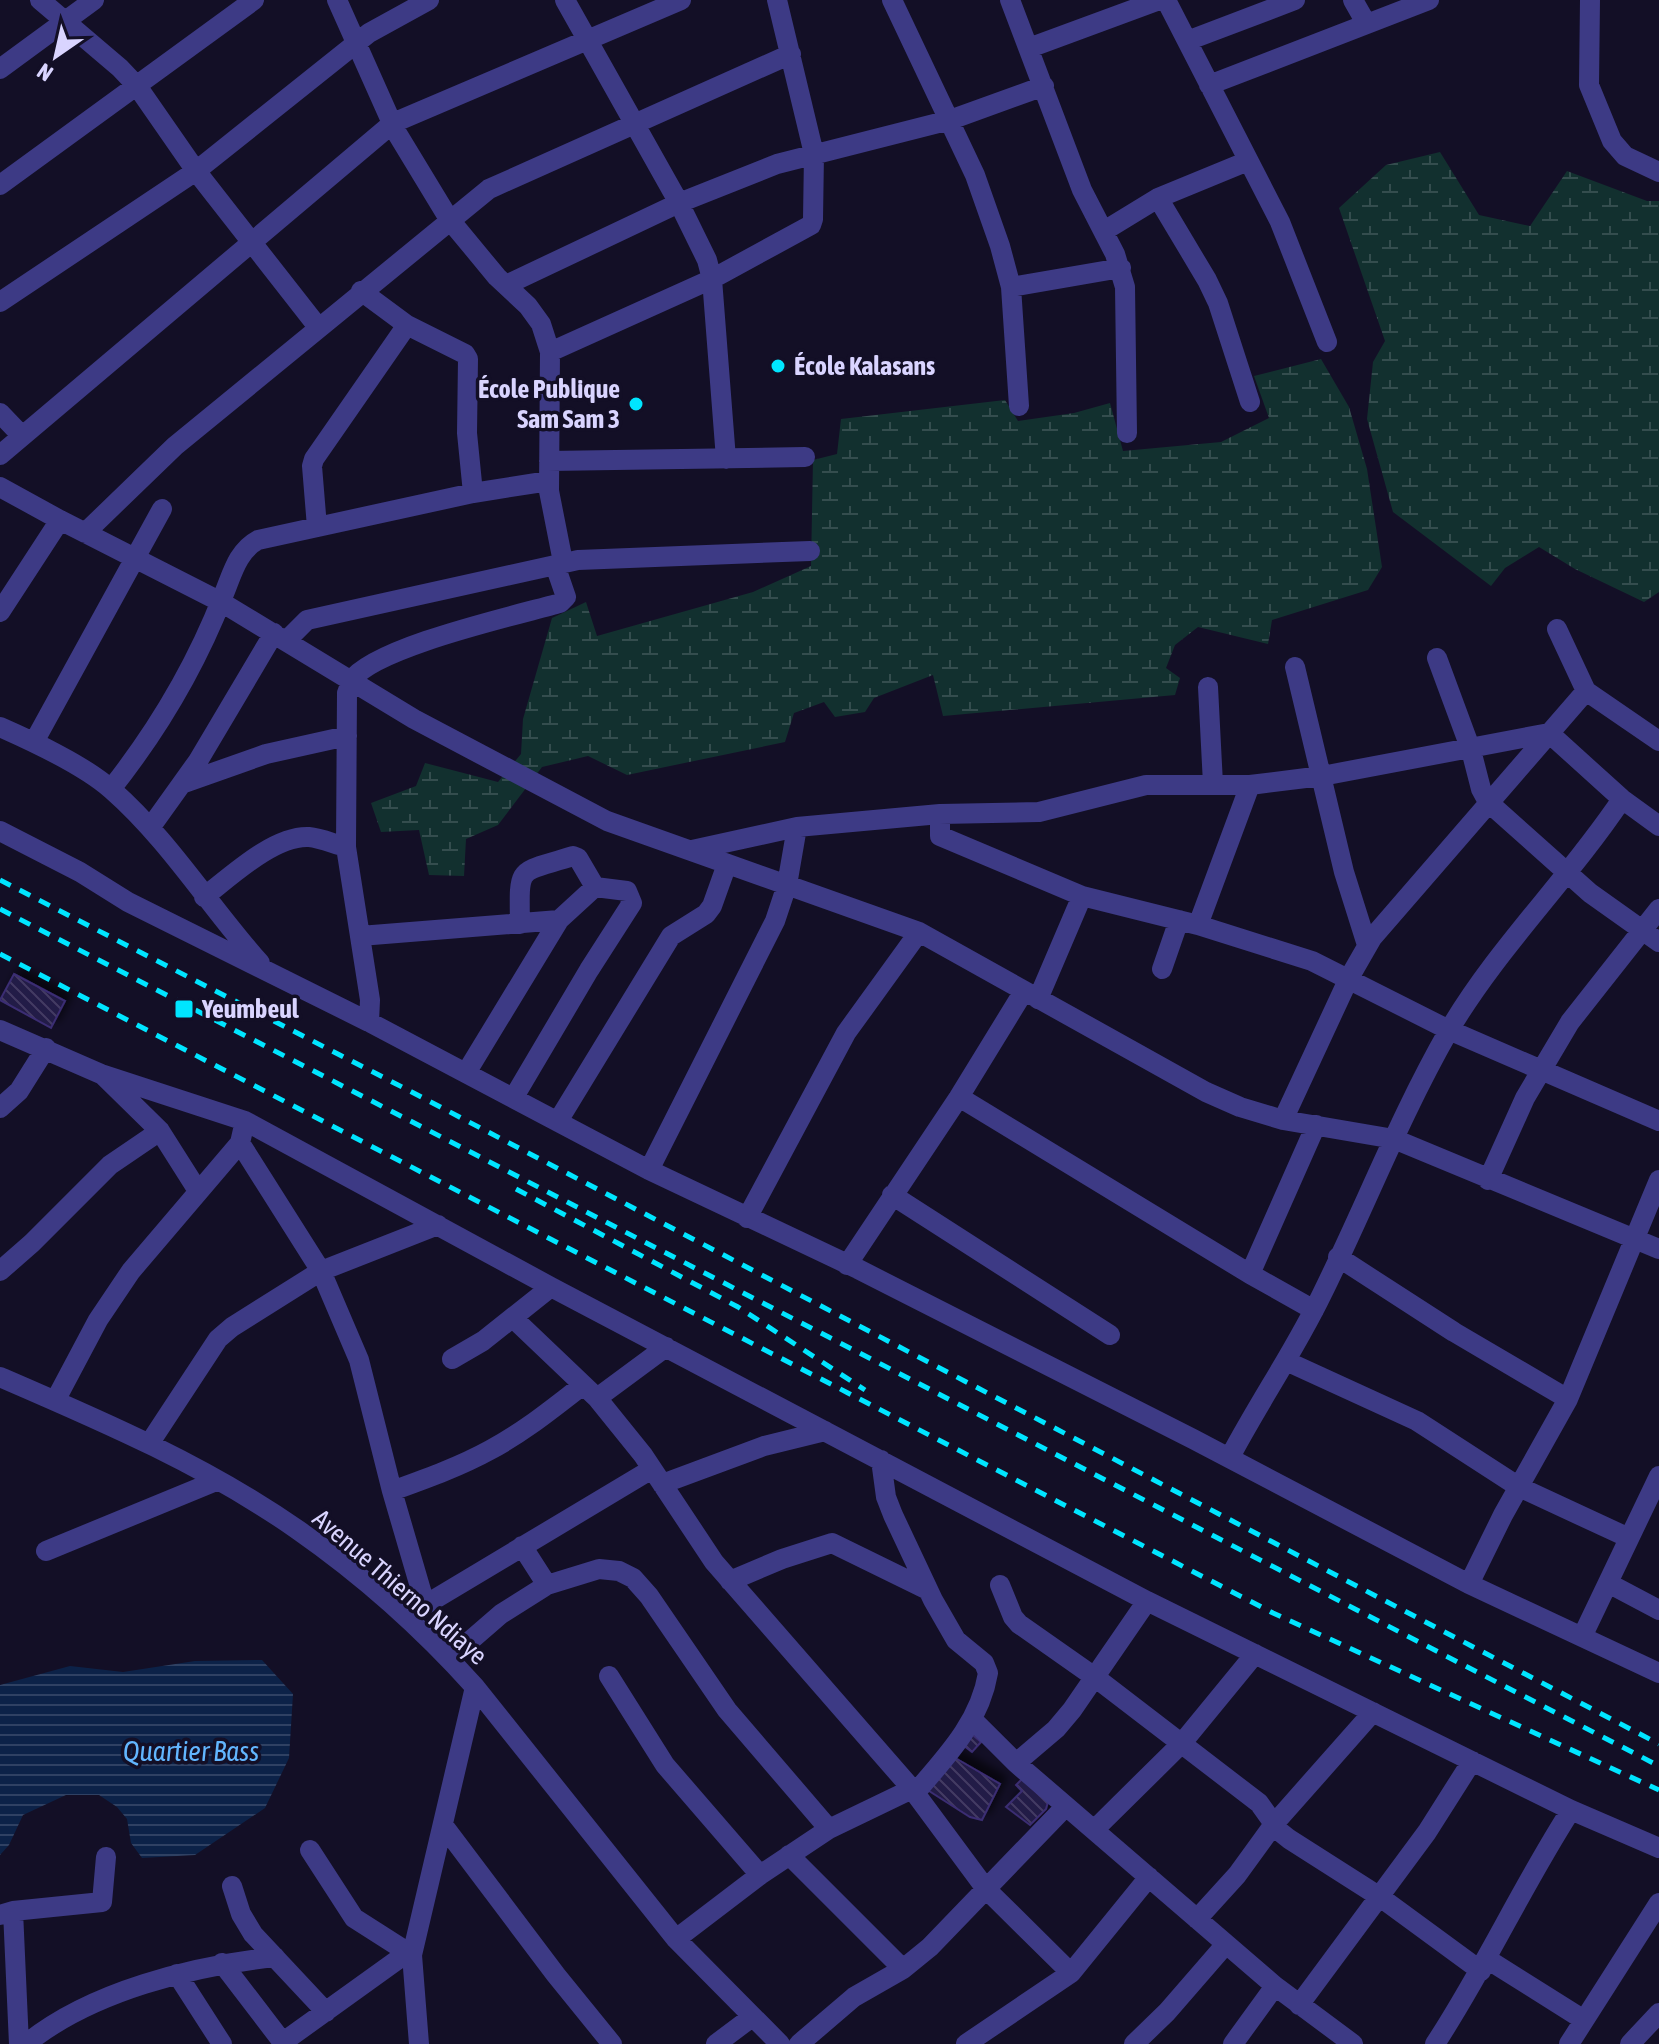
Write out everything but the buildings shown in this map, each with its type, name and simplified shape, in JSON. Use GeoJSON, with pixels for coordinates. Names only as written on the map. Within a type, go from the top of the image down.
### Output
{"type":"FeatureCollection","features":[{"type":"Feature","properties":{"kind":"street"},"geometry":{"type":"LineString","coordinates":[[40,0],[137,86],[196,171],[318,327]]}},
{"type":"Feature","properties":{"kind":"street"},"geometry":{"type":"LineString","coordinates":[[0,69],[94,0]]}},
{"type":"Feature","properties":{"kind":"street"},"geometry":{"type":"LineString","coordinates":[[0,185],[254,0]]}},
{"type":"Feature","properties":{"kind":"street"},"geometry":{"type":"LineString","coordinates":[[337,0],[393,123],[449,219],[541,324],[550,352],[549,471],[559,564],[566,597],[560,603],[418,643],[377,661],[352,680],[347,693],[346,847],[370,1000],[369,1022]]}},
{"type":"Feature","properties":{"kind":"street"},"geometry":{"type":"LineString","coordinates":[[0,302],[196,171],[389,20],[429,0]]}},
{"type":"Feature","properties":{"kind":"street"},"geometry":{"type":"LineString","coordinates":[[565,0],[679,203],[707,260],[712,279],[726,459]]}},
{"type":"Feature","properties":{"kind":"street"},"geometry":{"type":"LineString","coordinates":[[0,455],[393,123],[681,0]]}},
{"type":"Feature","properties":{"kind":"street"},"geometry":{"type":"LineString","coordinates":[[550,352],[712,279],[811,225],[814,154],[777,0]]}},
{"type":"Feature","properties":{"kind":"street"},"geometry":{"type":"LineString","coordinates":[[892,0],[988,207],[1011,287],[1019,406]]}},
{"type":"Feature","properties":{"kind":"street"},"geometry":{"type":"LineString","coordinates":[[1010,0],[1082,190],[1121,268],[1125,287],[1127,433]]}},
{"type":"Feature","properties":{"kind":"street"},"geometry":{"type":"LineString","coordinates":[[1029,48],[1159,0]]}},
{"type":"Feature","properties":{"kind":"street"},"geometry":{"type":"LineString","coordinates":[[1166,0],[1280,222],[1327,342]]}},
{"type":"Feature","properties":{"kind":"street"},"geometry":{"type":"LineString","coordinates":[[1187,41],[1295,0]]}},
{"type":"Feature","properties":{"kind":"street"},"geometry":{"type":"LineString","coordinates":[[1353,0],[1366,23]]}},
{"type":"Feature","properties":{"kind":"street"},"geometry":{"type":"LineString","coordinates":[[1209,85],[1429,0]]}},
{"type":"Feature","properties":{"kind":"street"},"geometry":{"type":"LineString","coordinates":[[1590,0],[1589,85],[1612,141],[1625,156],[1659,172]]}},
{"type":"Feature","properties":{"kind":"street"},"geometry":{"type":"LineString","coordinates":[[85,533],[175,446],[489,189],[791,54]]}},
{"type":"Feature","properties":{"kind":"street"},"geometry":{"type":"LineString","coordinates":[[506,285],[679,203],[777,164],[882,140],[950,120],[1044,86]]}},
{"type":"Feature","properties":{"kind":"street"},"geometry":{"type":"LineString","coordinates":[[1104,231],[1158,198],[1248,161]]}},
{"type":"Feature","properties":{"kind":"street"},"geometry":{"type":"LineString","coordinates":[[1158,198],[1218,303],[1250,402]]}},
{"type":"Feature","properties":{"kind":"street"},"geometry":{"type":"LineString","coordinates":[[1011,287],[1121,268]]}},
{"type":"Feature","properties":{"kind":"street"},"geometry":{"type":"LineString","coordinates":[[361,291],[407,325],[460,351],[468,359],[467,433],[473,493]]}},
{"type":"Feature","properties":{"kind":"street"},"geometry":{"type":"LineString","coordinates":[[317,527],[314,459],[407,325]]}},
{"type":"Feature","properties":{"kind":"street"},"geometry":{"type":"LineString","coordinates":[[0,413],[22,436]]}},
{"type":"Feature","properties":{"kind":"street"},"geometry":{"type":"LineString","coordinates":[[111,789],[141,751],[161,718],[221,602],[240,555],[247,546],[258,540],[473,493],[549,471],[805,457]]}},
{"type":"Feature","properties":{"kind":"street"},"geometry":{"type":"LineString","coordinates":[[0,487],[221,602],[414,719],[607,821],[919,932],[1206,1092],[1240,1107],[1283,1120],[1394,1139],[1659,1249]]}},
{"type":"Feature","properties":{"kind":"street"},"geometry":{"type":"LineString","coordinates":[[34,742],[162,509]]}},
{"type":"Feature","properties":{"kind":"street"},"geometry":{"type":"LineString","coordinates":[[0,612],[60,520]]}},
{"type":"Feature","properties":{"kind":"street"},"geometry":{"type":"LineString","coordinates":[[150,828],[184,783],[280,637],[307,620],[578,560],[810,551]]}},
{"type":"Feature","properties":{"kind":"street"},"geometry":{"type":"LineString","coordinates":[[1557,629],[1586,691],[1659,741]]}},
{"type":"Feature","properties":{"kind":"street"},"geometry":{"type":"LineString","coordinates":[[1437,658],[1488,802],[1567,874],[1651,936]]}},
{"type":"Feature","properties":{"kind":"street"},"geometry":{"type":"LineString","coordinates":[[1295,667],[1344,872],[1367,945]]}},
{"type":"Feature","properties":{"kind":"street"},"geometry":{"type":"LineString","coordinates":[[1208,687],[1213,784]]}},
{"type":"Feature","properties":{"kind":"street"},"geometry":{"type":"LineString","coordinates":[[1283,1120],[1367,945],[1586,691]]}},
{"type":"Feature","properties":{"kind":"street"},"geometry":{"type":"LineString","coordinates":[[0,727],[34,742],[111,789],[150,828],[268,972]]}},
{"type":"Feature","properties":{"kind":"street"},"geometry":{"type":"LineString","coordinates":[[691,850],[797,827],[940,814],[1039,812],[1128,788],[1250,785],[1322,776],[1549,733]]}},
{"type":"Feature","properties":{"kind":"street"},"geometry":{"type":"LineString","coordinates":[[1549,733],[1622,799],[1659,826]]}},
{"type":"Feature","properties":{"kind":"street"},"geometry":{"type":"LineString","coordinates":[[184,783],[257,756],[347,736]]}},
{"type":"Feature","properties":{"kind":"street"},"geometry":{"type":"LineString","coordinates":[[1162,969],[1188,922],[1250,785]]}},
{"type":"Feature","properties":{"kind":"street"},"geometry":{"type":"LineString","coordinates":[[1230,1457],[1314,1310],[1449,1030],[1497,961],[1622,799]]}},
{"type":"Feature","properties":{"kind":"street"},"geometry":{"type":"LineString","coordinates":[[940,814],[939,833],[943,838],[1082,896],[1188,922],[1312,961],[1449,1030],[1659,1121]]}},
{"type":"Feature","properties":{"kind":"street"},"geometry":{"type":"LineString","coordinates":[[649,1170],[775,921],[787,885],[797,827]]}},
{"type":"Feature","properties":{"kind":"street"},"geometry":{"type":"LineString","coordinates":[[0,831],[80,872],[128,902],[369,1022],[649,1170],[847,1265],[1230,1457],[1469,1584],[1659,1673]]}},
{"type":"Feature","properties":{"kind":"street"},"geometry":{"type":"LineString","coordinates":[[204,897],[260,854],[292,840],[309,837],[346,847]]}},
{"type":"Feature","properties":{"kind":"street"},"geometry":{"type":"LineString","coordinates":[[520,924],[519,885],[520,878],[526,872],[573,856],[578,858],[595,887]]}},
{"type":"Feature","properties":{"kind":"street"},"geometry":{"type":"LineString","coordinates":[[558,1121],[671,936],[706,914],[712,906],[727,864]]}},
{"type":"Feature","properties":{"kind":"street"},"geometry":{"type":"LineString","coordinates":[[466,1073],[559,920],[595,887],[622,889],[630,894],[632,903],[514,1097]]}},
{"type":"Feature","properties":{"kind":"street"},"geometry":{"type":"LineString","coordinates":[[847,1265],[1031,995],[1082,896]]}},
{"type":"Feature","properties":{"kind":"street"},"geometry":{"type":"LineString","coordinates":[[1488,1180],[1514,1119],[1570,1022],[1651,936],[1659,909]]}},
{"type":"Feature","properties":{"kind":"street"},"geometry":{"type":"LineString","coordinates":[[360,936],[559,920]]}},
{"type":"Feature","properties":{"kind":"street"},"geometry":{"type":"LineString","coordinates":[[747,1218],[846,1033],[919,932]]}},
{"type":"Feature","properties":{"kind":"street"},"geometry":{"type":"LineString","coordinates":[[0,1030],[101,1074],[245,1121],[551,1287],[1147,1601],[1571,1810],[1659,1848]]}},
{"type":"Feature","properties":{"kind":"street"},"geometry":{"type":"LineString","coordinates":[[0,1108],[19,1091],[46,1048]]}},
{"type":"Feature","properties":{"kind":"street"},"geometry":{"type":"LineString","coordinates":[[101,1074],[160,1131],[198,1191]]}},
{"type":"Feature","properties":{"kind":"street"},"geometry":{"type":"LineString","coordinates":[[959,1097],[1314,1310]]}},
{"type":"Feature","properties":{"kind":"street"},"geometry":{"type":"LineString","coordinates":[[55,1401],[114,1296],[131,1271],[240,1143],[245,1121]]}},
{"type":"Feature","properties":{"kind":"street"},"geometry":{"type":"LineString","coordinates":[[1250,1274],[1316,1125]]}},
{"type":"Feature","properties":{"kind":"street"},"geometry":{"type":"LineString","coordinates":[[0,1271],[110,1165],[160,1131]]}},
{"type":"Feature","properties":{"kind":"street"},"geometry":{"type":"LineString","coordinates":[[240,1143],[321,1271],[359,1360],[425,1604]]}},
{"type":"Feature","properties":{"kind":"street"},"geometry":{"type":"LineString","coordinates":[[1469,1584],[1568,1399],[1659,1180]]}},
{"type":"Feature","properties":{"kind":"street"},"geometry":{"type":"LineString","coordinates":[[892,1195],[1110,1335]]}},
{"type":"Feature","properties":{"kind":"street"},"geometry":{"type":"LineString","coordinates":[[149,1444],[218,1339],[232,1327],[321,1271],[438,1225]]}},
{"type":"Feature","properties":{"kind":"street"},"geometry":{"type":"LineString","coordinates":[[1338,1257],[1454,1332],[1568,1399]]}},
{"type":"Feature","properties":{"kind":"street"},"geometry":{"type":"LineString","coordinates":[[452,1359],[483,1341],[551,1287]]}},
{"type":"Feature","properties":{"kind":"street"},"geometry":{"type":"LineString","coordinates":[[513,1318],[590,1392],[657,1476],[730,1581],[913,1791],[986,1889],[1071,1973]]}},
{"type":"Feature","properties":{"kind":"street"},"geometry":{"type":"LineString","coordinates":[[392,1491],[464,1464],[491,1450],[666,1347]]}},
{"type":"Feature","properties":{"kind":"street"},"geometry":{"type":"LineString","coordinates":[[1286,1361],[1417,1421],[1519,1487],[1629,1538]]}},
{"type":"Feature","properties":{"kind":"street","name":"Avenue Thierno Ndiaye"},"geometry":{"type":"LineString","coordinates":[[0,1377],[149,1444],[298,1530],[339,1561],[449,1659],[475,1687],[676,1939],[780,2044]]}},
{"type":"Feature","properties":{"kind":"street"},"geometry":{"type":"LineString","coordinates":[[404,1618],[522,1546],[657,1476],[825,1431]]}},
{"type":"Feature","properties":{"kind":"street"},"geometry":{"type":"LineString","coordinates":[[676,1939],[760,1875],[829,1829],[913,1791],[949,1753],[973,1720],[987,1680],[987,1668],[956,1640],[928,1590],[886,1497],[881,1460]]}},
{"type":"Feature","properties":{"kind":"street"},"geometry":{"type":"LineString","coordinates":[[46,1551],[216,1481]]}},
{"type":"Feature","properties":{"kind":"street"},"geometry":{"type":"LineString","coordinates":[[1582,1637],[1629,1538],[1657,1488]]}},
{"type":"Feature","properties":{"kind":"street"},"geometry":{"type":"LineString","coordinates":[[730,1581],[782,1559],[832,1543],[928,1590]]}},
{"type":"Feature","properties":{"kind":"street"},"geometry":{"type":"LineString","coordinates":[[522,1546],[547,1585]]}},
{"type":"Feature","properties":{"kind":"street"},"geometry":{"type":"LineString","coordinates":[[449,1659],[501,1614],[547,1585],[599,1569],[619,1571],[633,1578],[649,1596],[727,1710],[829,1829]]}},
{"type":"Feature","properties":{"kind":"street"},"geometry":{"type":"LineString","coordinates":[[1608,1583],[1659,1610]]}},
{"type":"Feature","properties":{"kind":"street"},"geometry":{"type":"LineString","coordinates":[[1000,1585],[1019,1624],[1096,1678],[1259,1803],[1289,1839],[1484,1965],[1584,2020]]}},
{"type":"Feature","properties":{"kind":"street"},"geometry":{"type":"LineString","coordinates":[[1016,1763],[1056,1729],[1096,1678],[1147,1601]]}},
{"type":"Feature","properties":{"kind":"street"},"geometry":{"type":"LineString","coordinates":[[1094,1830],[1182,1743],[1255,1654]]}},
{"type":"Feature","properties":{"kind":"street"},"geometry":{"type":"LineString","coordinates":[[609,1676],[665,1765],[760,1875]]}},
{"type":"Feature","properties":{"kind":"street"},"geometry":{"type":"LineString","coordinates":[[419,2044],[409,1954],[475,1687]]}},
{"type":"Feature","properties":{"kind":"street"},"geometry":{"type":"LineString","coordinates":[[1197,1919],[1237,1875],[1274,1824],[1373,1712]]}},
{"type":"Feature","properties":{"kind":"street"},"geometry":{"type":"LineString","coordinates":[[973,1720],[1016,1763],[1275,1986],[1353,2044]]}},
{"type":"Feature","properties":{"kind":"street"},"geometry":{"type":"LineString","coordinates":[[1299,2005],[1427,1832],[1472,1761]]}},
{"type":"Feature","properties":{"kind":"street"},"geometry":{"type":"LineString","coordinates":[[799,2044],[854,1997],[903,1969],[937,1941],[1066,1806]]}},
{"type":"Feature","properties":{"kind":"street"},"geometry":{"type":"LineString","coordinates":[[1435,2044],[1484,1965],[1514,1905],[1571,1810]]}},
{"type":"Feature","properties":{"kind":"street"},"geometry":{"type":"LineString","coordinates":[[443,1825],[612,2044]]}},
{"type":"Feature","properties":{"kind":"street"},"geometry":{"type":"LineString","coordinates":[[310,1850],[354,1918],[409,1954]]}},
{"type":"Feature","properties":{"kind":"street"},"geometry":{"type":"LineString","coordinates":[[789,1855],[903,1969]]}},
{"type":"Feature","properties":{"kind":"street"},"geometry":{"type":"LineString","coordinates":[[19,2044],[6,1913],[102,1902],[106,1857]]}},
{"type":"Feature","properties":{"kind":"street"},"geometry":{"type":"LineString","coordinates":[[966,2044],[1071,1973],[1149,1877]]}},
{"type":"Feature","properties":{"kind":"street"},"geometry":{"type":"LineString","coordinates":[[232,1886],[247,1926],[326,2012]]}},
{"type":"Feature","properties":{"kind":"street"},"geometry":{"type":"LineString","coordinates":[[1569,2044],[1659,1903]]}},
{"type":"Feature","properties":{"kind":"street"},"geometry":{"type":"LineString","coordinates":[[1134,2044],[1167,2012],[1226,1944]]}},
{"type":"Feature","properties":{"kind":"street"},"geometry":{"type":"LineString","coordinates":[[222,1963],[284,2043],[409,1954]]}},
{"type":"Feature","properties":{"kind":"street"},"geometry":{"type":"LineString","coordinates":[[26,2044],[40,2032],[88,2007],[147,1983],[222,1963],[275,1957]]}},
{"type":"Feature","properties":{"kind":"street"},"geometry":{"type":"LineString","coordinates":[[177,1974],[222,2044]]}},
{"type":"Feature","properties":{"kind":"street"},"geometry":{"type":"LineString","coordinates":[[1233,2044],[1275,1986]]}},
{"type":"Feature","properties":{"kind":"street"},"geometry":{"type":"LineString","coordinates":[[1630,2044],[1659,2013]]}},
{"type":"Feature","properties":{"kind":"street"},"geometry":{"type":"LineString","coordinates":[[716,2044],[752,2017]]}},
{"type":"Feature","properties":{"kind":"green space"},"geometry":{"type":"Polygon","coordinates":[[[1440,152],[1479,215],[1530,226],[1567,171],[1647,201],[1659,201],[1659,592],[1644,602],[1575,569],[1539,547],[1505,568],[1491,586],[1393,512],[1367,419],[1373,362],[1385,341],[1339,208],[1386,165],[1440,152]]]}},
{"type":"Feature","properties":{"kind":"green space"},"geometry":{"type":"Polygon","coordinates":[[[1321,359],[1349,407],[1367,469],[1382,567],[1368,590],[1272,620],[1268,644],[1198,627],[1175,645],[1166,668],[1180,678],[1175,695],[943,716],[933,675],[874,698],[865,712],[835,717],[824,702],[794,713],[785,742],[627,775],[588,756],[542,767],[498,825],[466,839],[464,876],[429,875],[419,830],[381,832],[371,803],[416,786],[425,763],[498,782],[521,754],[523,719],[552,618],[586,602],[597,636],[753,592],[811,566],[813,460],[837,454],[841,419],[1005,400],[1018,421],[1074,413],[1110,403],[1123,451],[1221,442],[1269,418],[1254,376],[1321,359]]]}},
{"type":"Feature","properties":{"kind":"water","name":"Quartier Bass"},"geometry":{"type":"Polygon","coordinates":[[[262,1660],[293,1694],[289,1758],[265,1808],[195,1855],[142,1858],[131,1843],[127,1819],[117,1807],[99,1795],[66,1795],[23,1815],[9,1845],[0,1855],[0,1685],[70,1666],[123,1672],[195,1661],[262,1660]]]}},
{"type":"Feature","properties":{"kind":"railway"},"geometry":{"type":"LineString","coordinates":[[0,880],[1659,1744]]}},
{"type":"Feature","properties":{"kind":"railway"},"geometry":{"type":"LineString","coordinates":[[0,909],[1659,1766]]}},
{"type":"Feature","properties":{"kind":"railway"},"geometry":{"type":"LineString","coordinates":[[0,954],[1273,1613],[1659,1790]]}},
{"type":"Feature","properties":{"kind":"railway"},"geometry":{"type":"LineString","coordinates":[[516,1189],[738,1307],[865,1390]]}},
{"type":"Feature","properties":{"kind":"place","name":"École Kalasans"},"geometry":{"type":"Point","coordinates":[778,366]}},
{"type":"Feature","properties":{"kind":"place","name":"École Publique Sam Sam 3"},"geometry":{"type":"Point","coordinates":[636,404]}},
{"type":"Feature","properties":{"kind":"place","name":"Yeumbeul"},"geometry":{"type":"Point","coordinates":[184,1009]}}]}
